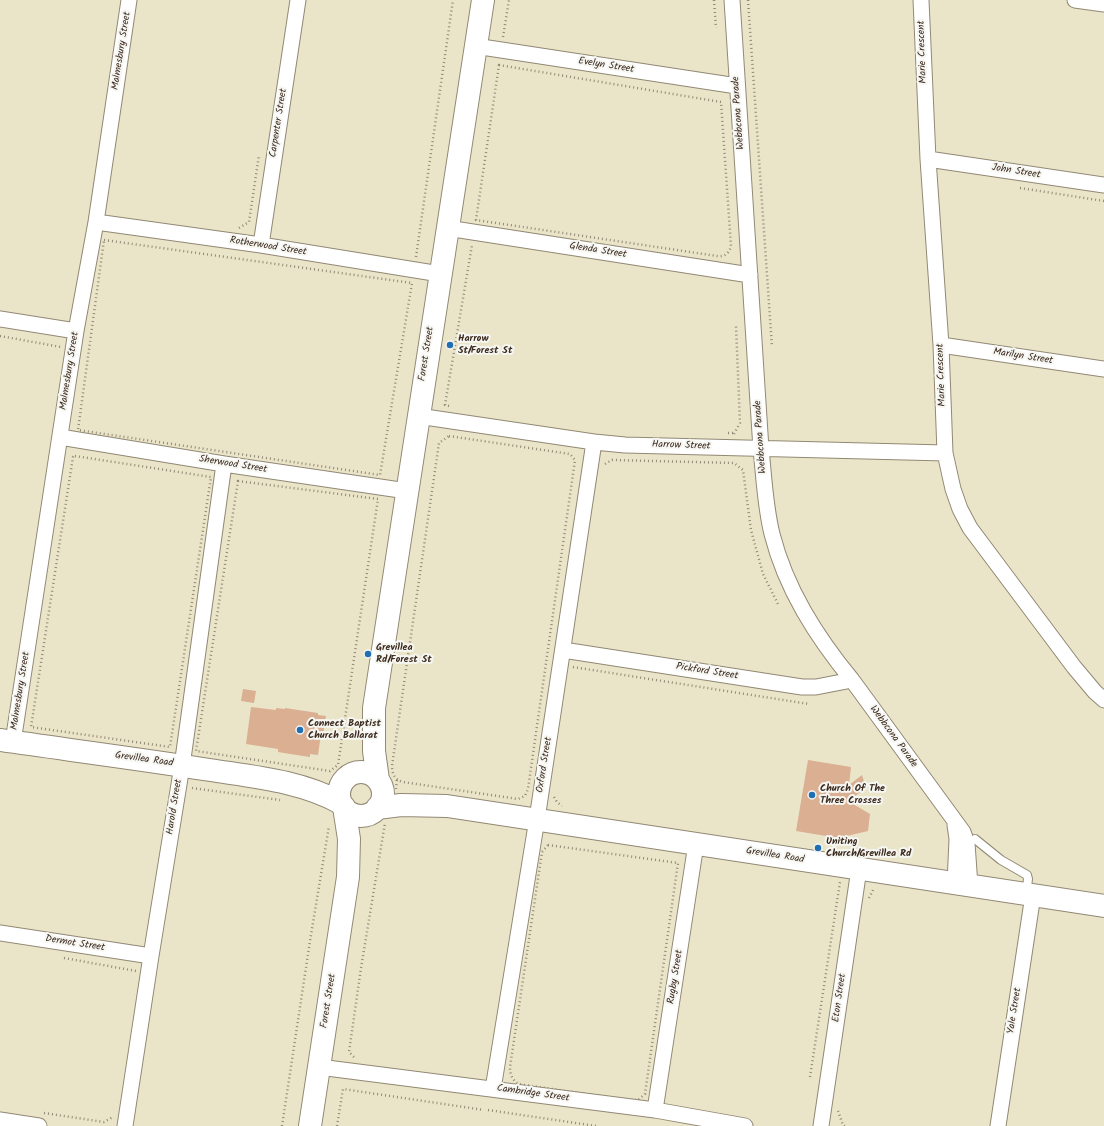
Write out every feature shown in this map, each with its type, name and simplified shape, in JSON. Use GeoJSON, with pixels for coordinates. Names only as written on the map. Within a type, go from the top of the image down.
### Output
{"type":"FeatureCollection","features":[{"type":"Feature","properties":{"kind":"street","name":"Malmesbury Street"},"geometry":{"type":"LineString","coordinates":[[6,741],[60,437],[76,331],[96,222],[129,0]]}},
{"type":"Feature","properties":{"kind":"street","name":"Carpenter Street"},"geometry":{"type":"LineString","coordinates":[[261,245],[298,0]]}},
{"type":"Feature","properties":{"kind":"street","name":"Forest Street"},"geometry":{"type":"LineString","coordinates":[[374,708],[483,0]]}},
{"type":"Feature","properties":{"kind":"street","name":"Webbcona Parade"},"geometry":{"type":"LineString","coordinates":[[732,0],[761,449],[772,533],[781,565],[810,624],[953,819],[962,885]]}},
{"type":"Feature","properties":{"kind":"street","name":"Marie Crescent"},"geometry":{"type":"LineString","coordinates":[[921,0],[928,159],[941,345],[946,453],[953,489],[960,509],[970,528],[1074,667],[1095,692],[1104,700]]}},
{"type":"Feature","properties":{"kind":"street"},"geometry":{"type":"LineString","coordinates":[[1075,0],[1104,4]]}},
{"type":"Feature","properties":{"kind":"street","name":"Evelyn Street"},"geometry":{"type":"LineString","coordinates":[[475,46],[738,86]]}},
{"type":"Feature","properties":{"kind":"street","name":"John Street"},"geometry":{"type":"LineString","coordinates":[[928,159],[1104,185]]}},
{"type":"Feature","properties":{"kind":"street","name":"Rotherwood Street"},"geometry":{"type":"LineString","coordinates":[[96,222],[261,245],[440,274]]}},
{"type":"Feature","properties":{"kind":"street","name":"Glenda Street"},"geometry":{"type":"LineString","coordinates":[[447,228],[750,274]]}},
{"type":"Feature","properties":{"kind":"street"},"geometry":{"type":"LineString","coordinates":[[0,319],[76,331]]}},
{"type":"Feature","properties":{"kind":"street","name":"Marilyn Street"},"geometry":{"type":"LineString","coordinates":[[941,345],[1104,370]]}},
{"type":"Feature","properties":{"kind":"street","name":"Harrow Street"},"geometry":{"type":"LineString","coordinates":[[418,416],[594,442],[625,445],[946,453]]}},
{"type":"Feature","properties":{"kind":"street","name":"Sherwood Street"},"geometry":{"type":"LineString","coordinates":[[60,437],[224,464],[407,490]]}},
{"type":"Feature","properties":{"kind":"street","name":"Oxford Street"},"geometry":{"type":"LineString","coordinates":[[493,1089],[536,819],[555,649],[594,442]]}},
{"type":"Feature","properties":{"kind":"street","name":"Harold Street"},"geometry":{"type":"LineString","coordinates":[[121,1120],[182,766],[224,464]]}},
{"type":"Feature","properties":{"kind":"street","name":"Pickford Street"},"geometry":{"type":"LineString","coordinates":[[555,649],[802,687],[816,687],[852,680]]}},
{"type":"Feature","properties":{"kind":"street"},"geometry":{"type":"LineString","coordinates":[[342,805],[339,792],[342,775],[360,751],[374,708]]}},
{"type":"Feature","properties":{"kind":"street"},"geometry":{"type":"LineString","coordinates":[[374,708],[374,752],[383,797]]}},
{"type":"Feature","properties":{"kind":"street","name":"Grevillea Road"},"geometry":{"type":"LineString","coordinates":[[6,741],[182,766],[285,792],[321,793],[342,805],[348,812],[358,815],[364,815],[383,797]]}},
{"type":"Feature","properties":{"kind":"street","name":"Grevillea Road"},"geometry":{"type":"LineString","coordinates":[[285,792],[342,775],[363,772],[369,774],[383,797],[410,804],[447,806],[536,819],[1104,906]]}},
{"type":"Feature","properties":{"kind":"street","name":"Forest Street"},"geometry":{"type":"LineString","coordinates":[[348,877],[361,837],[383,797]]}},
{"type":"Feature","properties":{"kind":"street","name":"Forest Street"},"geometry":{"type":"LineString","coordinates":[[310,1126],[348,877],[349,839],[342,805]]}},
{"type":"Feature","properties":{"kind":"street","name":"Rugby Street"},"geometry":{"type":"LineString","coordinates":[[655,1110],[696,844]]}},
{"type":"Feature","properties":{"kind":"street","name":"Eton Street"},"geometry":{"type":"LineString","coordinates":[[822,1126],[859,869]]}},
{"type":"Feature","properties":{"kind":"street","name":"Yale Street"},"geometry":{"type":"LineString","coordinates":[[998,1126],[1029,895]]}},
{"type":"Feature","properties":{"kind":"street","name":"Dermot Street"},"geometry":{"type":"LineString","coordinates":[[0,933],[150,956]]}},
{"type":"Feature","properties":{"kind":"street","name":"Cambridge Street"},"geometry":{"type":"LineString","coordinates":[[319,1067],[655,1110],[745,1126]]}},
{"type":"Feature","properties":{"kind":"street"},"geometry":{"type":"LineString","coordinates":[[0,1120],[38,1119]]}},
{"type":"Feature","properties":{"kind":"lane"},"geometry":{"type":"LineString","coordinates":[[975,839],[1001,860],[1027,875],[1029,895]]}},
{"type":"Feature","properties":{"kind":"path"},"geometry":{"type":"LineString","coordinates":[[416,258],[454,0]]}},
{"type":"Feature","properties":{"kind":"path"},"geometry":{"type":"LineString","coordinates":[[503,37],[509,0]]}},
{"type":"Feature","properties":{"kind":"path"},"geometry":{"type":"LineString","coordinates":[[714,0],[716,28]]}},
{"type":"Feature","properties":{"kind":"path"},"geometry":{"type":"LineString","coordinates":[[748,0],[772,347]]}},
{"type":"Feature","properties":{"kind":"path"},"geometry":{"type":"LineString","coordinates":[[476,220],[499,65],[721,102],[731,246],[728,253]]}},
{"type":"Feature","properties":{"kind":"path"},"geometry":{"type":"LineString","coordinates":[[1018,187],[1104,201]]}},
{"type":"Feature","properties":{"kind":"path"},"geometry":{"type":"LineString","coordinates":[[78,430],[104,240],[412,282],[380,475]]}},
{"type":"Feature","properties":{"kind":"path"},"geometry":{"type":"LineString","coordinates":[[453,406],[445,405],[472,245]]}},
{"type":"Feature","properties":{"kind":"path"},"geometry":{"type":"LineString","coordinates":[[726,432],[734,433],[740,422],[736,326]]}},
{"type":"Feature","properties":{"kind":"path"},"geometry":{"type":"LineString","coordinates":[[0,336],[62,347]]}},
{"type":"Feature","properties":{"kind":"path"},"geometry":{"type":"LineString","coordinates":[[349,1052],[383,827],[387,820],[391,817],[383,797],[397,779],[393,772],[393,763],[439,443],[449,436],[570,454],[575,460],[555,649]]}},
{"type":"Feature","properties":{"kind":"path"},"geometry":{"type":"LineString","coordinates":[[31,727],[73,457],[75,456],[211,477]]}},
{"type":"Feature","properties":{"kind":"path"},"geometry":{"type":"LineString","coordinates":[[602,466],[612,460],[627,460],[734,464],[743,470],[751,530],[763,574],[780,606]]}},
{"type":"Feature","properties":{"kind":"path"},"geometry":{"type":"LineString","coordinates":[[342,775],[338,765],[378,499]]}},
{"type":"Feature","properties":{"kind":"path"},"geometry":{"type":"LineString","coordinates":[[571,667],[809,704]]}},
{"type":"Feature","properties":{"kind":"path"},"geometry":{"type":"LineString","coordinates":[[192,788],[285,792]]}},
{"type":"Feature","properties":{"kind":"path"},"geometry":{"type":"LineString","coordinates":[[282,1126],[329,824]]}},
{"type":"Feature","properties":{"kind":"path"},"geometry":{"type":"LineString","coordinates":[[548,845],[678,863]]}},
{"type":"Feature","properties":{"kind":"path"},"geometry":{"type":"LineString","coordinates":[[810,1078],[840,882]]}},
{"type":"Feature","properties":{"kind":"path"},"geometry":{"type":"LineString","coordinates":[[60,957],[136,971]]}},
{"type":"Feature","properties":{"kind":"path"},"geometry":{"type":"LineString","coordinates":[[337,1126],[343,1089],[484,1110]]}},
{"type":"Feature","properties":{"kind":"path"},"geometry":{"type":"LineString","coordinates":[[488,1110],[596,1126]]}},
{"type":"Feature","properties":{"kind":"path"},"geometry":{"type":"LineString","coordinates":[[838,1112],[843,1125],[845,1126]]}},
{"type":"Feature","properties":{"kind":"path"},"geometry":{"type":"LineString","coordinates":[[38,1119],[104,1122],[121,1120]]}},
{"type":"Feature","properties":{"kind":"building"},"geometry":{"type":"Polygon","coordinates":[[[243,689],[256,691],[254,703],[241,701],[243,689]]]}},
{"type":"Feature","properties":{"kind":"building","name":"Connect Baptist Church Ballarat"},"geometry":{"type":"Polygon","coordinates":[[[251,707],[276,710],[276,708],[285,708],[318,713],[318,715],[326,716],[323,735],[321,734],[318,755],[310,754],[310,757],[290,754],[278,752],[278,749],[246,744],[251,707]]]}},
{"type":"Feature","properties":{"kind":"building","name":"Church Of The Three Crosses"},"geometry":{"type":"Polygon","coordinates":[[[808,760],[851,767],[849,785],[862,775],[866,788],[848,801],[870,814],[868,831],[838,838],[796,831],[808,760]]]}},
{"type":"Feature","properties":{"kind":"place","name":"Harrow St/Forest St"},"geometry":{"type":"Point","coordinates":[450,345]}},
{"type":"Feature","properties":{"kind":"place","name":"Grevillea Rd/Forest St"},"geometry":{"type":"Point","coordinates":[368,654]}},
{"type":"Feature","properties":{"kind":"place","name":"Connect Baptist Church Ballarat"},"geometry":{"type":"Point","coordinates":[300,730]}},
{"type":"Feature","properties":{"kind":"place","name":"Church Of The Three Crosses"},"geometry":{"type":"Point","coordinates":[812,795]}},
{"type":"Feature","properties":{"kind":"place","name":"Uniting Church/Grevillea Rd"},"geometry":{"type":"Point","coordinates":[818,848]}}]}
